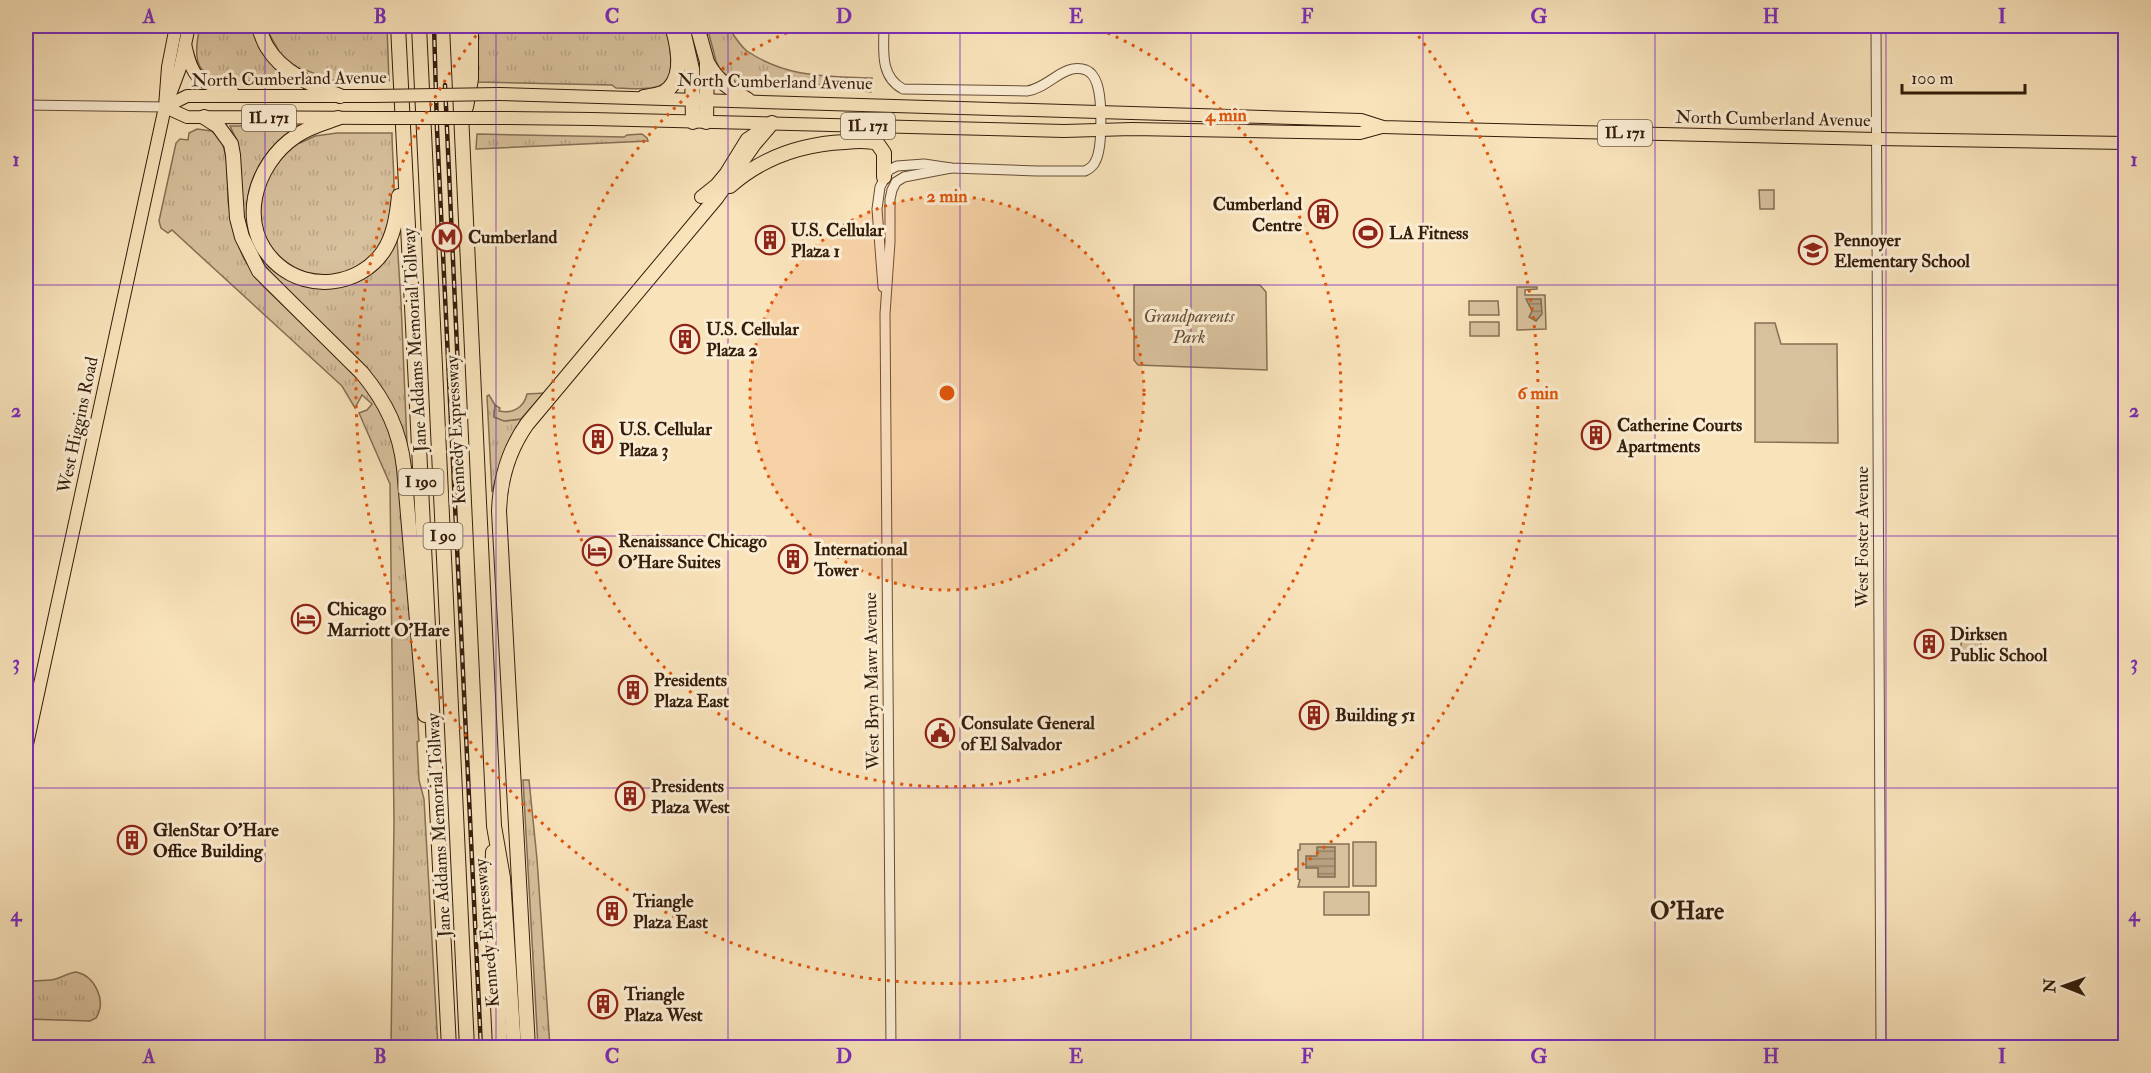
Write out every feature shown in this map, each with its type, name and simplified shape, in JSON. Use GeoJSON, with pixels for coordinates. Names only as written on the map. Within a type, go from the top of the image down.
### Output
{"type":"FeatureCollection","features":[{"type":"Feature","properties":{"kind":"highway"},"geometry":{"type":"LineString","coordinates":[[258,26],[267,48],[283,65],[309,83],[340,96]]}},
{"type":"Feature","properties":{"kind":"highway","name":"Jane Addams Memorial Tollway"},"geometry":{"type":"LineString","coordinates":[[419,26],[467,1047]]}},
{"type":"Feature","properties":{"kind":"highway","name":"Kennedy Expressway"},"geometry":{"type":"LineString","coordinates":[[457,26],[494,826],[504,878],[514,1047]]}},
{"type":"Feature","properties":{"kind":"highway"},"geometry":{"type":"LineString","coordinates":[[462,126],[471,79],[471,26]]}},
{"type":"Feature","properties":{"kind":"highway"},"geometry":{"type":"LineString","coordinates":[[644,97],[662,94],[671,86],[677,75],[678,53],[672,26]]}},
{"type":"Feature","properties":{"kind":"highway"},"geometry":{"type":"LineString","coordinates":[[681,26],[691,57],[692,99],[700,122]]}},
{"type":"Feature","properties":{"kind":"highway"},"geometry":{"type":"LineString","coordinates":[[697,26],[707,62],[707,99],[700,122]]}},
{"type":"Feature","properties":{"kind":"highway","name":"I 190"},"geometry":{"type":"LineString","coordinates":[[398,28],[449,1047]]}},
{"type":"Feature","properties":{"kind":"highway"},"geometry":{"type":"LineString","coordinates":[[707,62],[718,80],[748,100]]}},
{"type":"Feature","properties":{"kind":"highway"},"geometry":{"type":"LineString","coordinates":[[204,117],[218,126],[231,144],[237,218],[242,237],[259,271],[362,373],[386,407],[399,437],[404,468],[425,724],[438,821]]}},
{"type":"Feature","properties":{"kind":"highway"},"geometry":{"type":"LineString","coordinates":[[338,118],[305,130],[286,143],[262,173],[254,195],[254,218],[263,246],[278,265],[301,278],[316,282],[349,279],[373,263],[383,251],[391,236],[397,213],[403,143]]}},
{"type":"Feature","properties":{"kind":"highway"},"geometry":{"type":"LineString","coordinates":[[528,1047],[499,511],[505,467],[519,436],[531,418],[717,197],[754,144],[772,123]]}},
{"type":"Feature","properties":{"kind":"highway"},"geometry":{"type":"LineString","coordinates":[[717,197],[759,164],[780,154],[811,145],[858,141],[877,143],[884,153],[884,177]]}},
{"type":"Feature","properties":{"kind":"highway","name":"I 90"},"geometry":{"type":"LineString","coordinates":[[494,826],[492,879],[500,1047]]}},
{"type":"Feature","properties":{"kind":"main road","name":"West Higgins Road"},"geometry":{"type":"LineString","coordinates":[[26,750],[165,107],[168,68],[176,26]]}},
{"type":"Feature","properties":{"kind":"main road","name":"West Higgins Road"},"geometry":{"type":"LineString","coordinates":[[165,107],[180,68],[189,26]]}},
{"type":"Feature","properties":{"kind":"main road"},"geometry":{"type":"LineString","coordinates":[[185,44],[189,64],[196,76],[206,84],[251,96]]}},
{"type":"Feature","properties":{"kind":"main road","name":"North Cumberland Avenue"},"geometry":{"type":"LineString","coordinates":[[165,107],[187,96],[499,94],[1019,107],[1100,112],[1361,120],[1383,127]]}},
{"type":"Feature","properties":{"kind":"main road","name":"North Cumberland Avenue"},"geometry":{"type":"LineString","coordinates":[[165,107],[187,117],[500,118],[1064,131],[1100,129],[1360,133],[1383,127],[1877,140],[2126,143]]}},
{"type":"Feature","properties":{"kind":"main road"},"geometry":{"type":"LineString","coordinates":[[700,197],[716,185],[726,173],[747,139],[772,123]]}},
{"type":"Feature","properties":{"kind":"street","name":"West Bryn Mawr Avenue"},"geometry":{"type":"LineString","coordinates":[[884,26],[886,72],[890,79],[903,89],[1038,90],[1069,69],[1086,70],[1097,83],[1100,112],[1097,161],[1084,171],[951,168],[908,164],[897,165],[884,177],[877,209],[885,314],[891,1047]]}},
{"type":"Feature","properties":{"kind":"street","name":"West Foster Avenue"},"geometry":{"type":"LineString","coordinates":[[1876,26],[1881,1047]]}},
{"type":"Feature","properties":{"kind":"street"},"geometry":{"type":"LineString","coordinates":[[26,105],[165,107]]}},
{"type":"Feature","properties":{"kind":"street","name":"West Bryn Mawr Avenue"},"geometry":{"type":"LineString","coordinates":[[885,314],[892,190],[896,182],[904,177],[951,168]]}},
{"type":"Feature","properties":{"kind":"green space"},"geometry":{"type":"Polygon","coordinates":[[[200,26],[252,26],[258,43],[267,57],[293,81],[222,79],[204,72],[197,56],[200,26]]]}},
{"type":"Feature","properties":{"kind":"green space"},"geometry":{"type":"Polygon","coordinates":[[[265,26],[387,26],[389,81],[331,80],[303,69],[300,71],[281,55],[265,26]]]}},
{"type":"Feature","properties":{"kind":"green space"},"geometry":{"type":"Polygon","coordinates":[[[477,26],[665,26],[671,50],[672,67],[666,81],[659,86],[637,89],[616,88],[612,85],[477,82],[477,26]]]}},
{"type":"Feature","properties":{"kind":"green space"},"geometry":{"type":"Polygon","coordinates":[[[704,26],[727,26],[747,51],[762,60],[792,71],[839,77],[872,78],[871,92],[806,83],[735,81],[721,71],[709,34],[704,26]]]}},
{"type":"Feature","properties":{"kind":"green space"},"geometry":{"type":"Polygon","coordinates":[[[230,126],[300,126],[273,147],[263,161],[254,175],[247,208],[249,225],[259,253],[271,269],[284,278],[315,288],[346,286],[374,272],[386,260],[397,239],[407,444],[388,400],[277,283],[253,248],[243,219],[237,141],[230,126]]]}},
{"type":"Feature","properties":{"kind":"green space"},"geometry":{"type":"Polygon","coordinates":[[[197,129],[212,131],[222,141],[227,161],[228,201],[232,223],[244,259],[261,284],[367,387],[388,423],[398,456],[417,706],[419,780],[424,799],[438,1047],[391,1047],[394,823],[390,484],[359,413],[367,410],[372,404],[362,395],[355,408],[342,386],[172,230],[168,233],[161,228],[159,221],[176,143],[180,139],[188,140],[189,133],[197,129]]]}},
{"type":"Feature","properties":{"kind":"green space"},"geometry":{"type":"Polygon","coordinates":[[[337,133],[392,133],[393,209],[387,233],[370,259],[348,273],[324,276],[299,270],[279,255],[264,234],[258,208],[265,178],[275,162],[289,148],[298,140],[300,143],[315,136],[337,133]]]}},
{"type":"Feature","properties":{"kind":"green space"},"geometry":{"type":"Polygon","coordinates":[[[477,134],[624,137],[642,134],[648,141],[476,149],[477,134]]]}},
{"type":"Feature","properties":{"kind":"green space"},"geometry":{"type":"Polygon","coordinates":[[[1759,190],[1774,190],[1774,209],[1760,209],[1759,190]]]}},
{"type":"Feature","properties":{"kind":"green space","name":"Grandparents Park"},"geometry":{"type":"Polygon","coordinates":[[[1134,285],[1260,285],[1266,292],[1267,370],[1138,365],[1134,360],[1134,285]]]}},
{"type":"Feature","properties":{"kind":"green space"},"geometry":{"type":"Polygon","coordinates":[[[1517,287],[1537,287],[1537,289],[1525,290],[1525,295],[1545,295],[1546,329],[1517,330],[1517,287]]]}},
{"type":"Feature","properties":{"kind":"green space"},"geometry":{"type":"Polygon","coordinates":[[[1469,301],[1498,301],[1499,315],[1469,315],[1469,301]]]}},
{"type":"Feature","properties":{"kind":"green space"},"geometry":{"type":"Polygon","coordinates":[[[1470,322],[1499,322],[1499,336],[1470,336],[1470,322]]]}},
{"type":"Feature","properties":{"kind":"green space"},"geometry":{"type":"Polygon","coordinates":[[[1755,323],[1775,323],[1781,344],[1837,344],[1838,443],[1755,442],[1755,323]]]}},
{"type":"Feature","properties":{"kind":"green space"},"geometry":{"type":"Polygon","coordinates":[[[544,393],[521,419],[504,421],[494,417],[495,405],[500,408],[499,411],[513,411],[523,403],[527,394],[544,393]]]}},
{"type":"Feature","properties":{"kind":"green space"},"geometry":{"type":"Polygon","coordinates":[[[489,395],[495,405],[494,417],[505,421],[521,419],[503,455],[492,492],[487,396],[489,395]]]}},
{"type":"Feature","properties":{"kind":"green space"},"geometry":{"type":"Polygon","coordinates":[[[1961,637],[1981,637],[1981,656],[1961,656],[1961,637]]]}},
{"type":"Feature","properties":{"kind":"green space"},"geometry":{"type":"Polygon","coordinates":[[[523,780],[529,780],[537,859],[550,1047],[538,1047],[523,780]]]}},
{"type":"Feature","properties":{"kind":"green space"},"geometry":{"type":"Polygon","coordinates":[[[1353,842],[1376,842],[1376,886],[1353,886],[1353,842]]]}},
{"type":"Feature","properties":{"kind":"green space"},"geometry":{"type":"Polygon","coordinates":[[[1300,844],[1349,844],[1349,887],[1298,887],[1300,844]]]}},
{"type":"Feature","properties":{"kind":"green space"},"geometry":{"type":"Polygon","coordinates":[[[1324,892],[1369,892],[1369,915],[1324,915],[1324,892]]]}},
{"type":"Feature","properties":{"kind":"green space"},"geometry":{"type":"Polygon","coordinates":[[[76,972],[89,978],[97,990],[100,1004],[96,1018],[90,1021],[26,1019],[26,983],[54,979],[76,972]]]}},
{"type":"Feature","properties":{"kind":"shaded area"},"geometry":{"type":"Polygon","coordinates":[[[1526,299],[1541,299],[1542,314],[1536,321],[1529,317],[1532,311],[1526,299]]]}},
{"type":"Feature","properties":{"kind":"shaded area"},"geometry":{"type":"Polygon","coordinates":[[[1317,847],[1335,847],[1335,877],[1318,877],[1318,868],[1306,868],[1306,856],[1317,856],[1317,847]]]}},
{"type":"Feature","properties":{"kind":"railway"},"geometry":{"type":"LineString","coordinates":[[434,26],[481,1048]]}},
{"type":"Feature","properties":{"kind":"railway"},"geometry":{"type":"LineString","coordinates":[[445,85],[459,391]]}},
{"type":"Feature","properties":{"kind":"place","name":"Cumberland Centre"},"geometry":{"type":"Point","coordinates":[1323,214]}},
{"type":"Feature","properties":{"kind":"place","name":"LA Fitness"},"geometry":{"type":"Point","coordinates":[1368,233]}},
{"type":"Feature","properties":{"kind":"place","name":"Cumberland"},"geometry":{"type":"Point","coordinates":[447,237]}},
{"type":"Feature","properties":{"kind":"place","name":"U.S. Cellular Plaza 1"},"geometry":{"type":"Point","coordinates":[770,240]}},
{"type":"Feature","properties":{"kind":"place","name":"Pennoyer Elementary School"},"geometry":{"type":"Point","coordinates":[1813,250]}},
{"type":"Feature","properties":{"kind":"place","name":"U.S. Cellular Plaza 2"},"geometry":{"type":"Point","coordinates":[685,339]}},
{"type":"Feature","properties":{"kind":"place","name":"Catherine Courts Apartments"},"geometry":{"type":"Point","coordinates":[1596,435]}},
{"type":"Feature","properties":{"kind":"place","name":"U.S. Cellular Plaza 3"},"geometry":{"type":"Point","coordinates":[598,439]}},
{"type":"Feature","properties":{"kind":"place","name":"Renaissance Chicago O'Hare Suites"},"geometry":{"type":"Point","coordinates":[597,551]}},
{"type":"Feature","properties":{"kind":"place","name":"International Tower"},"geometry":{"type":"Point","coordinates":[793,559]}},
{"type":"Feature","properties":{"kind":"place","name":"Chicago Marriott O'Hare"},"geometry":{"type":"Point","coordinates":[306,619]}},
{"type":"Feature","properties":{"kind":"place","name":"Dirksen Public School"},"geometry":{"type":"Point","coordinates":[1929,644]}},
{"type":"Feature","properties":{"kind":"place","name":"Presidents Plaza East"},"geometry":{"type":"Point","coordinates":[633,690]}},
{"type":"Feature","properties":{"kind":"place","name":"Building 51"},"geometry":{"type":"Point","coordinates":[1314,715]}},
{"type":"Feature","properties":{"kind":"place","name":"Consulate General of El Salvador"},"geometry":{"type":"Point","coordinates":[940,733]}},
{"type":"Feature","properties":{"kind":"place","name":"Presidents Plaza West"},"geometry":{"type":"Point","coordinates":[630,796]}},
{"type":"Feature","properties":{"kind":"place","name":"GlenStar O’Hare Office Building"},"geometry":{"type":"Point","coordinates":[132,840]}},
{"type":"Feature","properties":{"kind":"place","name":"Triangle Plaza East"},"geometry":{"type":"Point","coordinates":[612,911]}},
{"type":"Feature","properties":{"kind":"place","name":"Triangle Plaza West"},"geometry":{"type":"Point","coordinates":[603,1004]}},
{"type":"Feature","properties":{"kind":"district","name":"O'Hare"},"geometry":{"type":"Point","coordinates":[1687,911]}}]}
